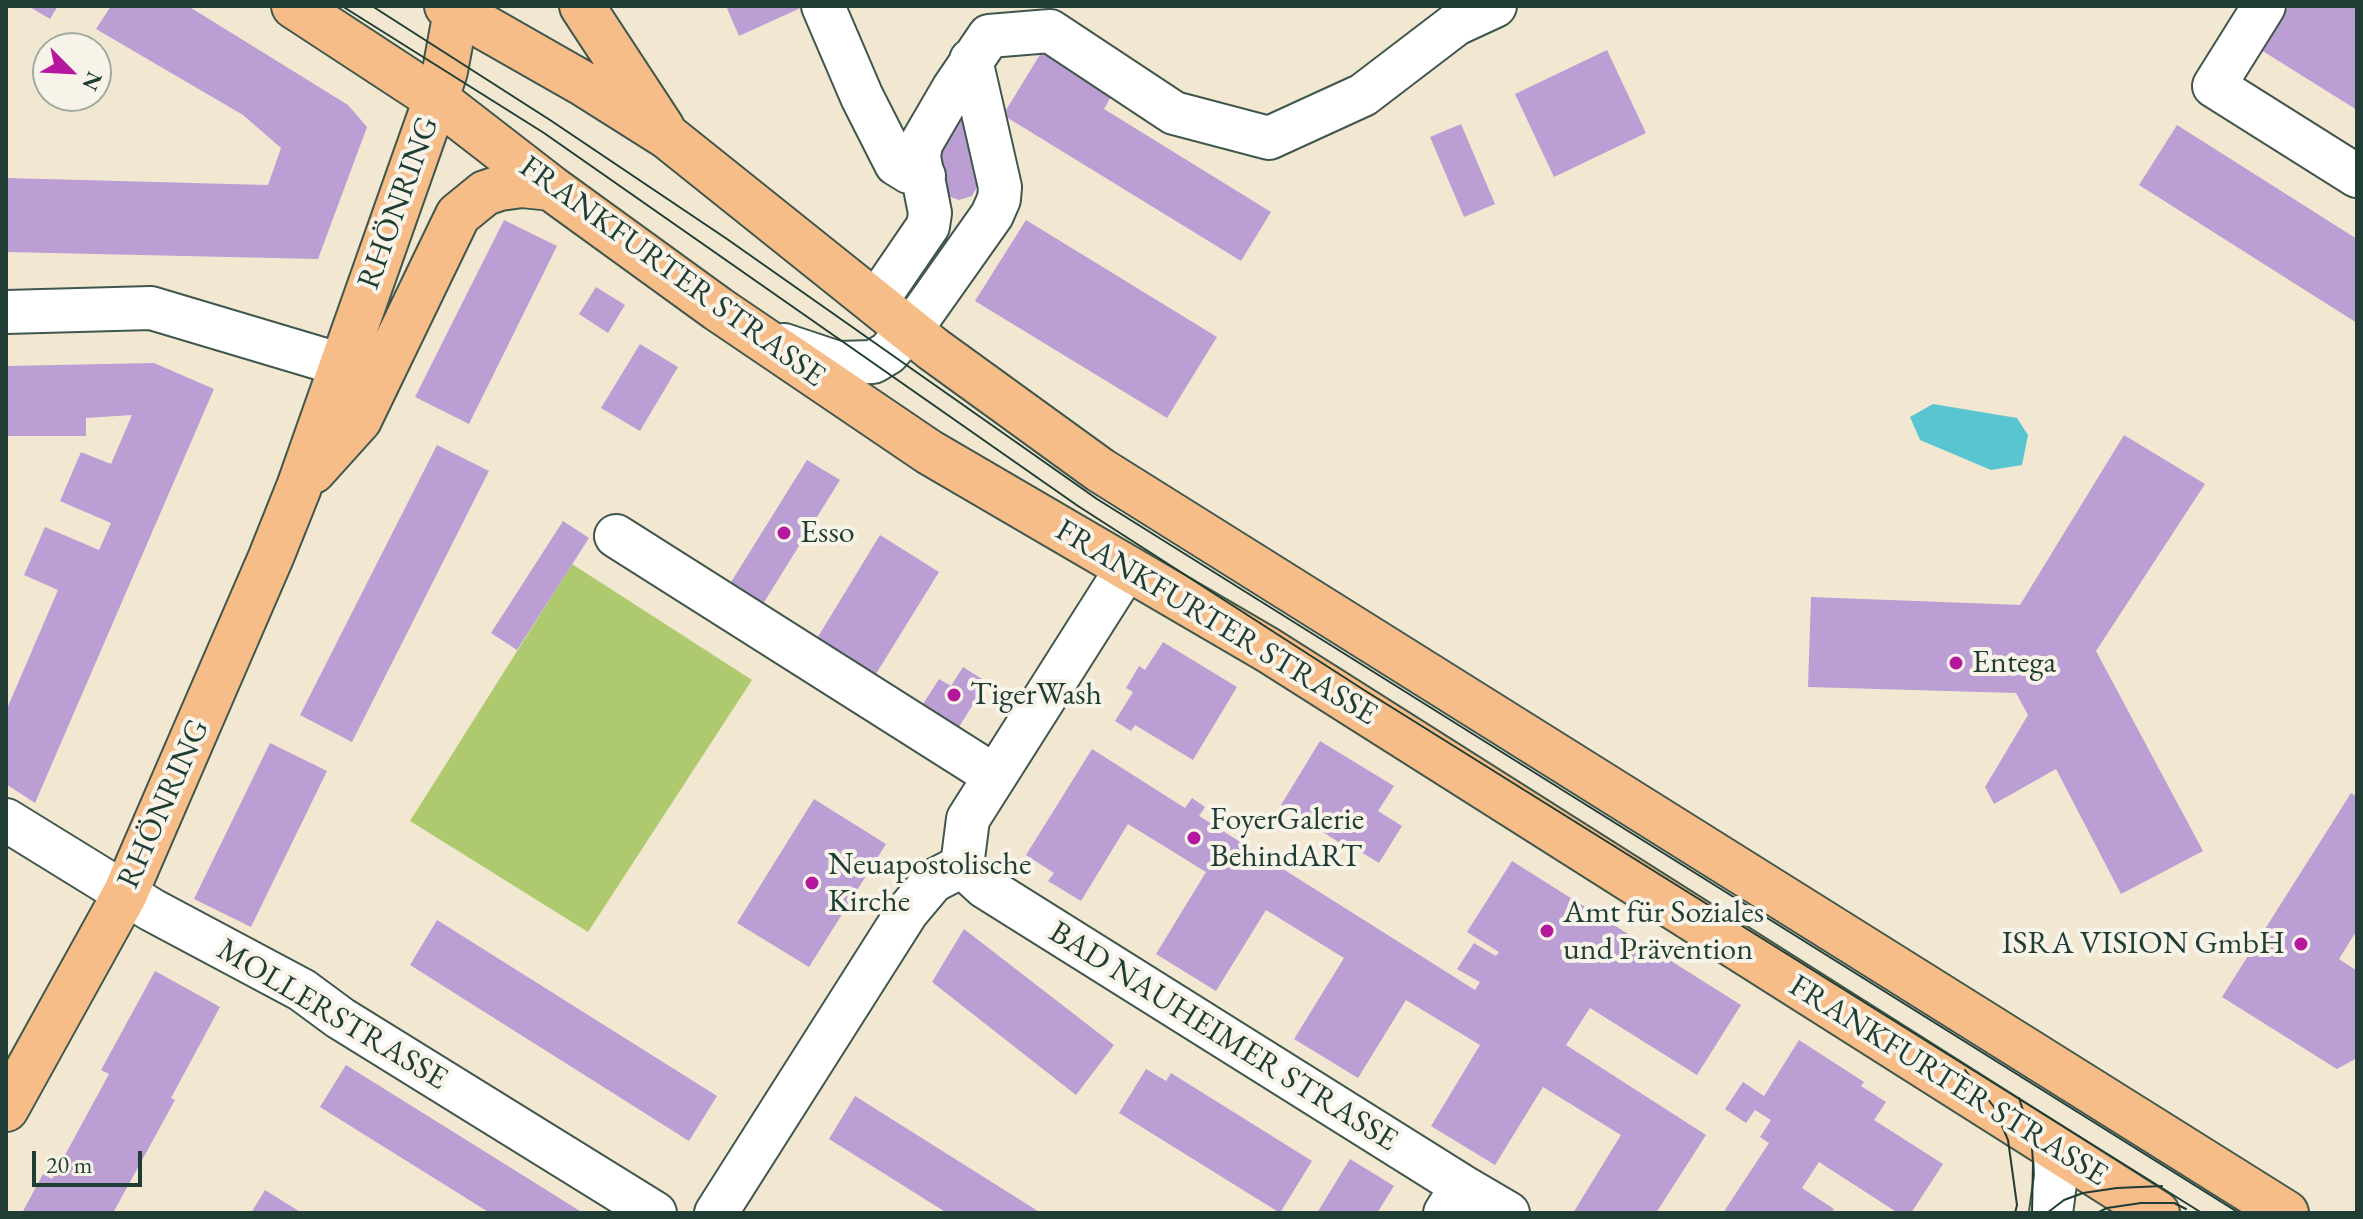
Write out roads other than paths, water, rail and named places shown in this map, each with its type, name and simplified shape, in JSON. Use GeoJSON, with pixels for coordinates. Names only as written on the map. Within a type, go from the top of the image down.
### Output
{"type":"FeatureCollection","features":[{"type":"Feature","properties":{"kind":"main road","name":"FRANKFURTER STRASSE"},"geometry":{"type":"LineString","coordinates":[[294,6],[436,99],[551,188],[757,335],[929,452],[1268,650],[2157,1213]]}},
{"type":"Feature","properties":{"kind":"main road","name":"FRANKFURTER STRASSE"},"geometry":{"type":"LineString","coordinates":[[582,6],[668,137]]}},
{"type":"Feature","properties":{"kind":"main road","name":"FRANKFURTER STRASSE"},"geometry":{"type":"LineString","coordinates":[[454,8],[668,137],[909,331],[1100,470],[2286,1213]]}},
{"type":"Feature","properties":{"kind":"main road","name":"RHÖNRING"},"geometry":{"type":"LineString","coordinates":[[6,1109],[125,894],[299,487],[436,99],[454,8]]}},
{"type":"Feature","properties":{"kind":"main road","name":"RHÖNRING"},"geometry":{"type":"LineString","coordinates":[[299,487],[359,420],[458,215],[485,193],[500,188],[522,185],[551,188]]}},
{"type":"Feature","properties":{"kind":"street"},"geometry":{"type":"LineString","coordinates":[[823,6],[862,97],[896,164],[924,176]]}},
{"type":"Feature","properties":{"kind":"street"},"geometry":{"type":"LineString","coordinates":[[978,34],[1050,31],[1174,113],[1269,138],[1363,95],[1456,24],[1495,6]]}},
{"type":"Feature","properties":{"kind":"street"},"geometry":{"type":"LineString","coordinates":[[2264,6],[2214,86],[2357,176]]}},
{"type":"Feature","properties":{"kind":"street"},"geometry":{"type":"LineString","coordinates":[[876,302],[928,226],[930,213],[919,157],[921,144],[978,34]]}},
{"type":"Feature","properties":{"kind":"street"},"geometry":{"type":"LineString","coordinates":[[757,335],[827,360],[852,364],[873,362],[888,353],[909,331],[992,215],[999,199],[1000,187],[978,34]]}},
{"type":"Feature","properties":{"kind":"street"},"geometry":{"type":"LineString","coordinates":[[6,312],[151,308],[342,365]]}},
{"type":"Feature","properties":{"kind":"street"},"geometry":{"type":"LineString","coordinates":[[616,536],[995,776]]}},
{"type":"Feature","properties":{"kind":"street"},"geometry":{"type":"LineString","coordinates":[[716,1213],[907,912],[933,881],[962,866],[968,819],[1127,568]]}},
{"type":"Feature","properties":{"kind":"street","name":"MOLLERSTRASSE"},"geometry":{"type":"LineString","coordinates":[[6,820],[125,894],[302,990],[340,1018],[655,1213]]}},
{"type":"Feature","properties":{"kind":"street","name":"BAD NAUHEIMER STRASSE"},"geometry":{"type":"LineString","coordinates":[[962,866],[985,887],[1168,1014],[1453,1200],[1508,1213]]}},
{"type":"Feature","properties":{"kind":"street"},"geometry":{"type":"LineString","coordinates":[[2051,1213],[2056,1176],[2055,1150]]}},
{"type":"Feature","properties":{"kind":"water"},"geometry":{"type":"Polygon","coordinates":[[[1933,404],[2017,418],[2028,435],[2022,465],[1991,470],[1920,440],[1910,417],[1933,404]]]}},
{"type":"Feature","properties":{"kind":"tram line"},"geometry":{"type":"LineString","coordinates":[[342,6],[544,133],[1078,506],[1364,690],[2202,1213]]}},
{"type":"Feature","properties":{"kind":"tram line"},"geometry":{"type":"LineString","coordinates":[[372,6],[727,239],[1097,499],[2239,1213]]}},
{"type":"Feature","properties":{"kind":"tram line"},"geometry":{"type":"LineString","coordinates":[[1965,1070],[1994,1107],[2008,1140],[2017,1205],[2015,1213]]}},
{"type":"Feature","properties":{"kind":"tram line"},"geometry":{"type":"LineString","coordinates":[[2019,1098],[2031,1135],[2032,1213]]}},
{"type":"Feature","properties":{"kind":"tram line"},"geometry":{"type":"LineString","coordinates":[[2047,1213],[2064,1200],[2083,1193],[2162,1186]]}},
{"type":"Feature","properties":{"kind":"tram line"},"geometry":{"type":"LineString","coordinates":[[2097,1213],[2107,1208],[2141,1203],[2174,1203],[2186,1209]]}},
{"type":"Feature","properties":{"kind":"place","name":"Esso"},"geometry":{"type":"Point","coordinates":[784,533]}},
{"type":"Feature","properties":{"kind":"place","name":"Entega"},"geometry":{"type":"Point","coordinates":[1956,663]}},
{"type":"Feature","properties":{"kind":"place","name":"TigerWash"},"geometry":{"type":"Point","coordinates":[954,695]}},
{"type":"Feature","properties":{"kind":"place","name":"FoyerGalerie BehindART"},"geometry":{"type":"Point","coordinates":[1194,838]}},
{"type":"Feature","properties":{"kind":"place","name":"Neuapostolische Kirche"},"geometry":{"type":"Point","coordinates":[812,883]}},
{"type":"Feature","properties":{"kind":"place","name":"Amt für Soziales und Prävention"},"geometry":{"type":"Point","coordinates":[1547,931]}},
{"type":"Feature","properties":{"kind":"place","name":"ISRA VISION GmbH"},"geometry":{"type":"Point","coordinates":[2301,944]}}]}
